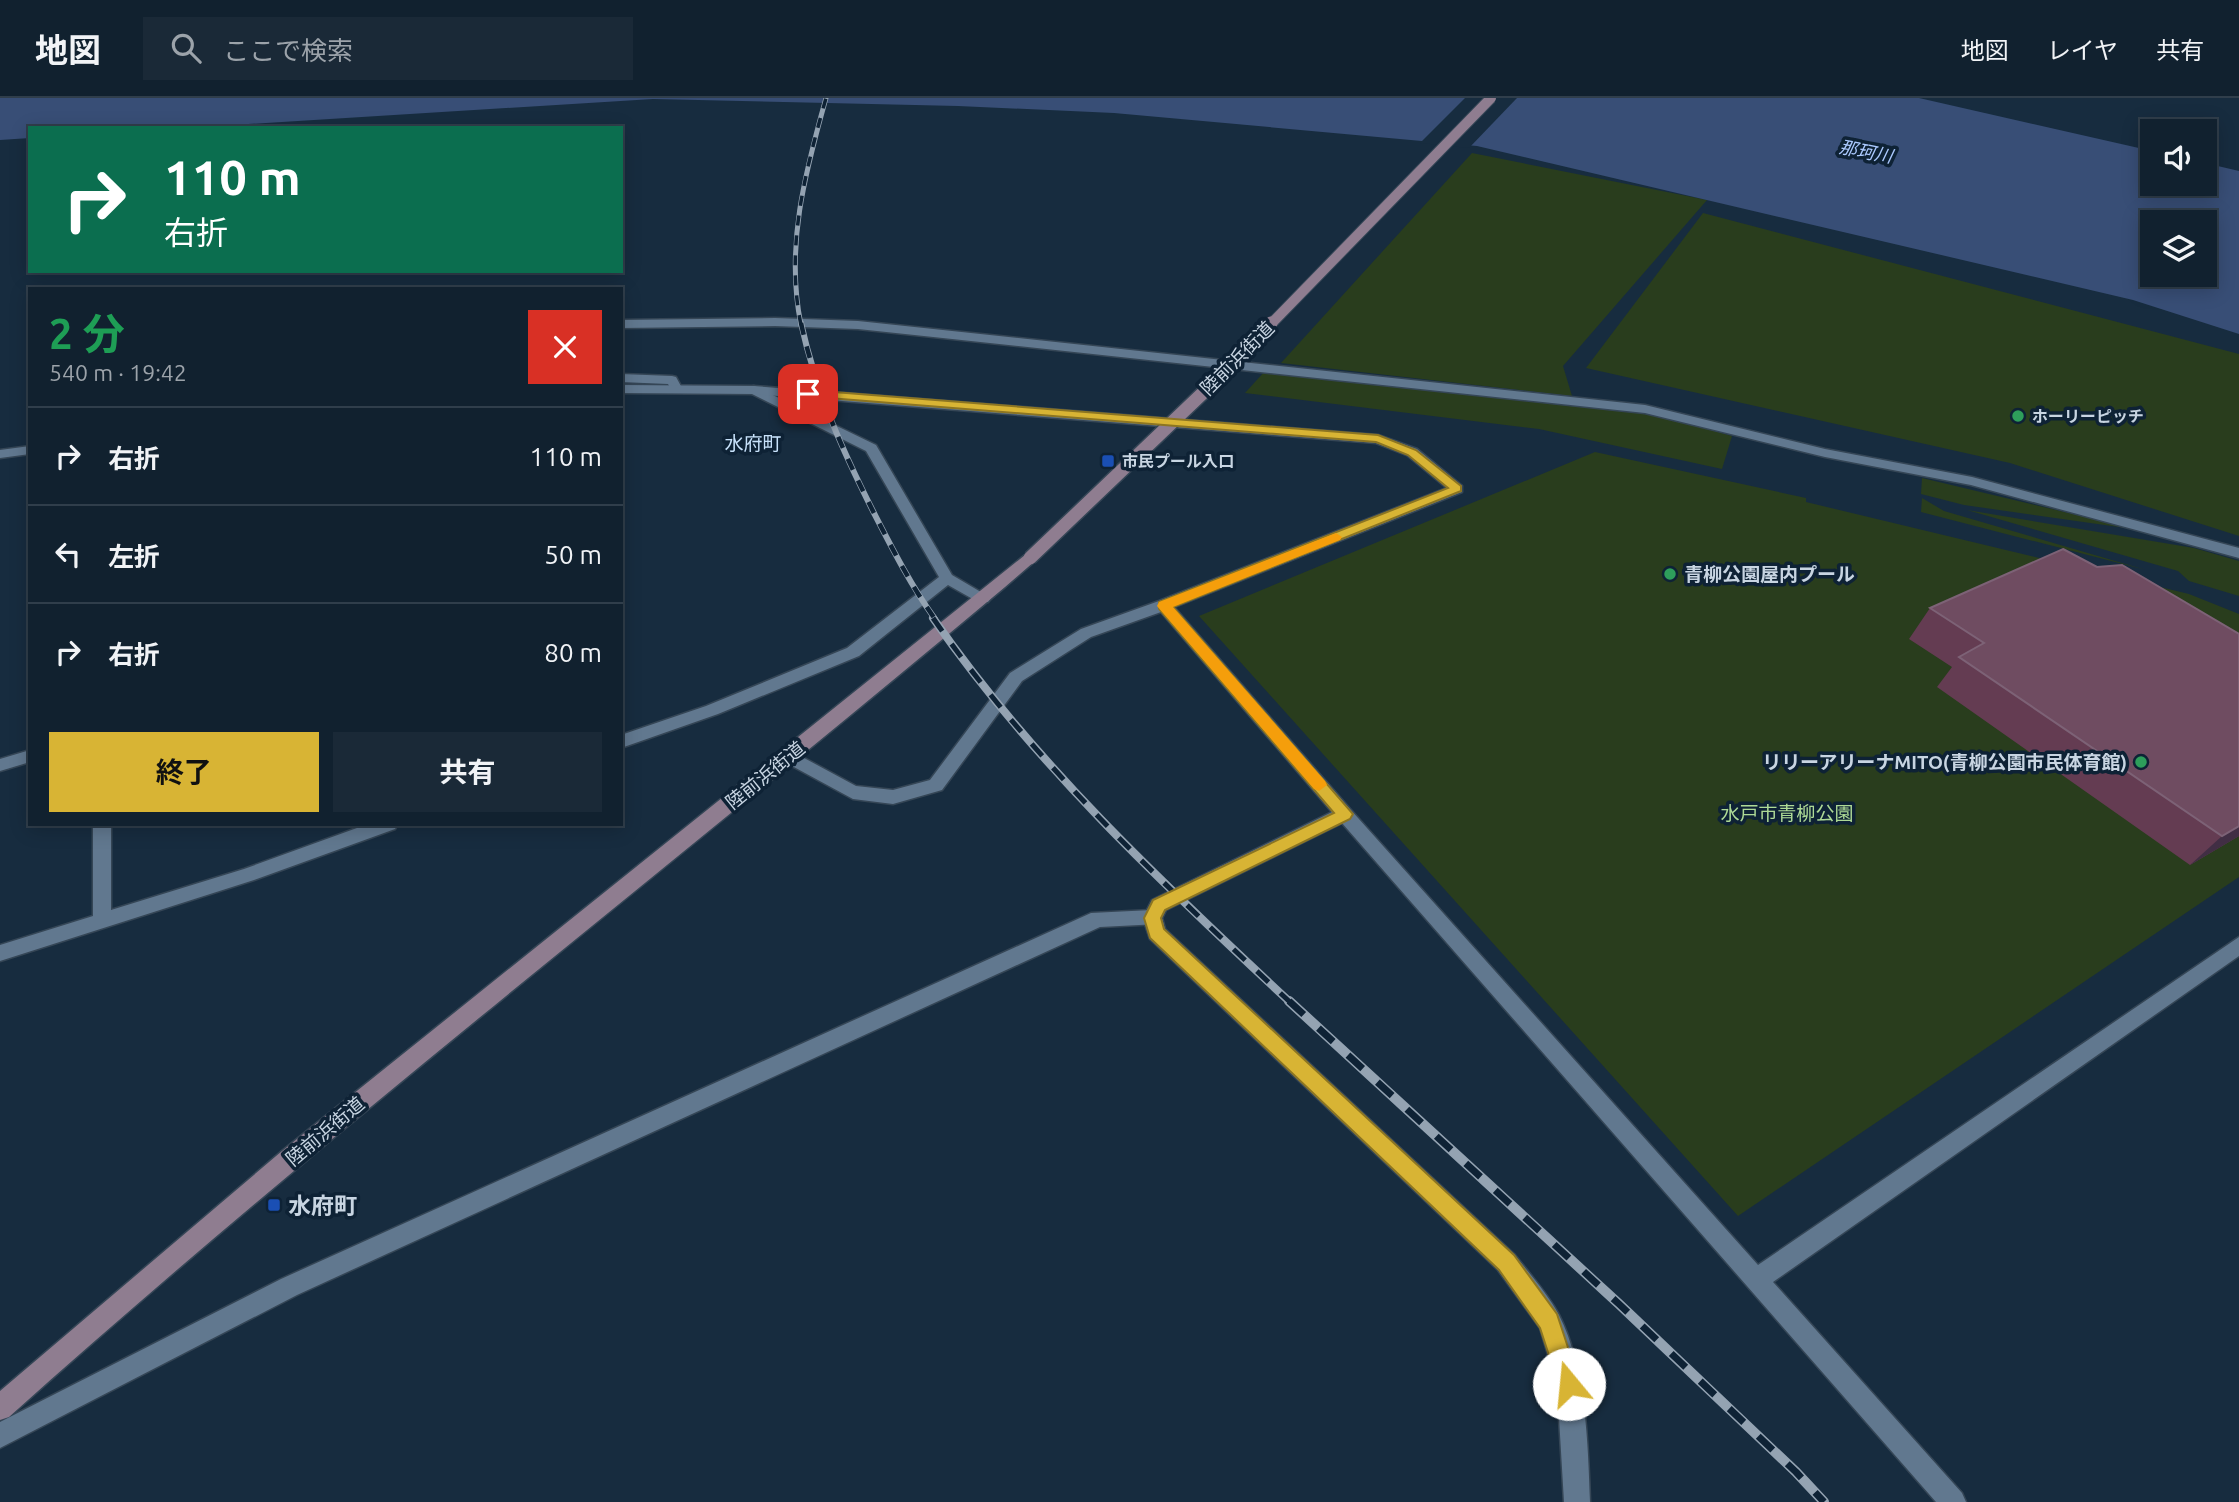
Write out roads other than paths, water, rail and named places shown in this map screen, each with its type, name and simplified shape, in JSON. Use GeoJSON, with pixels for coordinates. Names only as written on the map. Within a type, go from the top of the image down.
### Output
{"type":"FeatureCollection","features":[{"type":"Feature","properties":{"kind":"main road","name":"陸前浜街道"},"geometry":{"type":"LineString","coordinates":[[0,1408],[90,1327],[420,1052],[1030,558],[1206,390],[1491,98]]}},
{"type":"Feature","properties":{"kind":"street"},"geometry":{"type":"LineString","coordinates":[[623,324],[775,322],[858,325],[1645,409],[1825,453],[1972,481],[2239,553]]}},
{"type":"Feature","properties":{"kind":"street"},"geometry":{"type":"LineString","coordinates":[[623,378],[672,380],[676,388]]}},
{"type":"Feature","properties":{"kind":"street"},"geometry":{"type":"LineString","coordinates":[[623,389],[754,390],[1378,439],[1412,452],[1457,488],[1164,606],[1086,633],[1016,677],[936,785],[892,797],[853,792],[787,756]]}},
{"type":"Feature","properties":{"kind":"street"},"geometry":{"type":"LineString","coordinates":[[754,390],[871,448],[947,578],[983,598]]}},
{"type":"Feature","properties":{"kind":"street"},"geometry":{"type":"LineString","coordinates":[[0,454],[28,450]]}},
{"type":"Feature","properties":{"kind":"street"},"geometry":{"type":"LineString","coordinates":[[623,741],[712,710],[853,652],[947,578]]}},
{"type":"Feature","properties":{"kind":"street"},"geometry":{"type":"LineString","coordinates":[[1164,606],[1953,1502]]}},
{"type":"Feature","properties":{"kind":"street"},"geometry":{"type":"LineString","coordinates":[[0,765],[28,757]]}},
{"type":"Feature","properties":{"kind":"street"},"geometry":{"type":"LineString","coordinates":[[1345,814],[1159,905],[1152,918],[1157,933],[1506,1262],[1550,1322],[1569,1384],[1577,1502]]}},
{"type":"Feature","properties":{"kind":"street"},"geometry":{"type":"LineString","coordinates":[[102,826],[102,920]]}},
{"type":"Feature","properties":{"kind":"street"},"geometry":{"type":"LineString","coordinates":[[0,953],[247,875],[383,826]]}},
{"type":"Feature","properties":{"kind":"street"},"geometry":{"type":"LineString","coordinates":[[0,1434],[289,1287],[1098,919],[1152,918]]}},
{"type":"Feature","properties":{"kind":"street"},"geometry":{"type":"LineString","coordinates":[[1756,1280],[2239,945]]}},
{"type":"Feature","properties":{"kind":"water","name":"那珂川"},"geometry":{"type":"Polygon","coordinates":[[[0,98],[1919,98],[2140,148],[2140,196],[2217,196],[2217,166],[2239,171],[2239,334],[2133,300],[1477,146],[1114,113],[958,106],[653,99],[216,126],[28,126],[28,138],[0,140],[0,98]]]}},
{"type":"Feature","properties":{"kind":"railway"},"geometry":{"type":"LineString","coordinates":[[801,325],[795,267],[796,239],[805,182],[826,98]]}},
{"type":"Feature","properties":{"kind":"railway"},"geometry":{"type":"LineString","coordinates":[[801,323],[815,374],[842,446],[897,556],[935,619]]}},
{"type":"Feature","properties":{"kind":"railway"},"geometry":{"type":"LineString","coordinates":[[933,618],[972,671],[1056,772],[1148,867],[1291,1003]]}},
{"type":"Feature","properties":{"kind":"railway"},"geometry":{"type":"LineString","coordinates":[[1289,1001],[1619,1304],[1796,1472],[1824,1502]]}},
{"type":"Feature","properties":{"kind":"place","name":"ホーリーピッチ"},"geometry":{"type":"Point","coordinates":[2018,416]}},
{"type":"Feature","properties":{"kind":"place","name":"市民プール入口"},"geometry":{"type":"Point","coordinates":[1108,461]}},
{"type":"Feature","properties":{"kind":"place","name":"青柳公園屋内プール"},"geometry":{"type":"Point","coordinates":[1670,574]}},
{"type":"Feature","properties":{"kind":"place","name":"リリーアリーナMITO(青柳公園市民体育館)"},"geometry":{"type":"Point","coordinates":[2141,762]}},
{"type":"Feature","properties":{"kind":"place","name":"水府町"},"geometry":{"type":"Point","coordinates":[274,1205]}},
{"type":"Feature","properties":{"kind":"district","name":"水府町"},"geometry":{"type":"Point","coordinates":[753,443]}},
{"type":"Feature","properties":{"kind":"park label","name":"水戸市青柳公園"},"geometry":{"type":"Point","coordinates":[1787,813]}}]}
